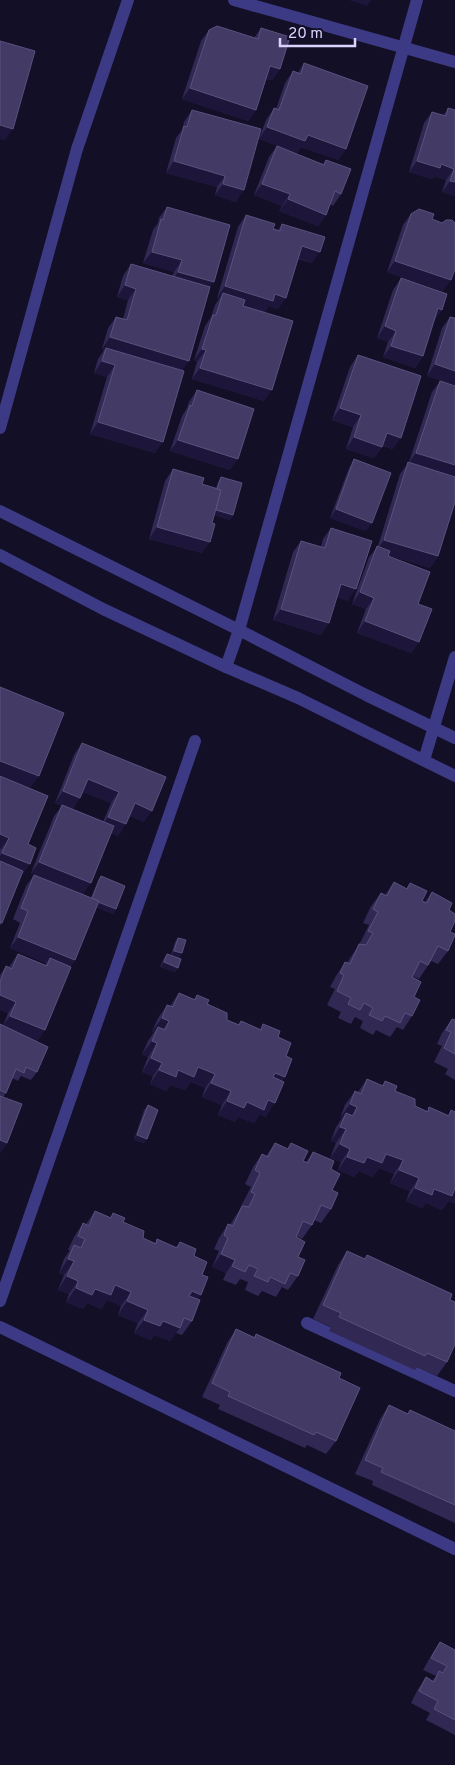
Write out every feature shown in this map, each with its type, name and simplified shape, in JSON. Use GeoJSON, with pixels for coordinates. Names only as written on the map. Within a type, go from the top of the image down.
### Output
{"type":"FeatureCollection","features":[{"type":"Feature","properties":{"kind":"street"},"geometry":{"type":"LineString","coordinates":[[0,428],[77,149],[128,0]]}},
{"type":"Feature","properties":{"kind":"street"},"geometry":{"type":"LineString","coordinates":[[234,0],[455,62]]}},
{"type":"Feature","properties":{"kind":"street"},"geometry":{"type":"LineString","coordinates":[[226,667],[239,630],[417,0]]}},
{"type":"Feature","properties":{"kind":"street"},"geometry":{"type":"LineString","coordinates":[[0,511],[455,738]]}},
{"type":"Feature","properties":{"kind":"street"},"geometry":{"type":"LineString","coordinates":[[0,556],[102,609],[226,667],[298,698],[455,776]]}},
{"type":"Feature","properties":{"kind":"street"},"geometry":{"type":"LineString","coordinates":[[424,760],[455,657]]}},
{"type":"Feature","properties":{"kind":"street"},"geometry":{"type":"LineString","coordinates":[[0,1301],[195,741]]}},
{"type":"Feature","properties":{"kind":"street"},"geometry":{"type":"LineString","coordinates":[[307,1323],[455,1391]]}},
{"type":"Feature","properties":{"kind":"street"},"geometry":{"type":"LineString","coordinates":[[0,1326],[455,1549]]}},
{"type":"Feature","properties":{"kind":"building"},"geometry":{"type":"Polygon","coordinates":[[[217,26],[258,39],[261,28],[290,37],[280,69],[270,66],[256,110],[190,88],[209,30],[217,26]]]}},
{"type":"Feature","properties":{"kind":"building"},"geometry":{"type":"Polygon","coordinates":[[[0,41],[35,51],[13,129],[0,125],[0,41]]]}},
{"type":"Feature","properties":{"kind":"building"},"geometry":{"type":"Polygon","coordinates":[[[304,63],[368,86],[346,149],[308,135],[305,141],[267,127],[274,108],[279,110],[293,71],[301,74],[304,63]]]}},
{"type":"Feature","properties":{"kind":"building"},"geometry":{"type":"Polygon","coordinates":[[[448,108],[455,110],[455,182],[450,181],[454,169],[441,164],[440,168],[417,161],[432,112],[446,116],[448,108]]]}},
{"type":"Feature","properties":{"kind":"building"},"geometry":{"type":"Polygon","coordinates":[[[192,110],[261,129],[244,190],[223,184],[225,176],[174,161],[184,126],[187,127],[192,110]]]}},
{"type":"Feature","properties":{"kind":"building"},"geometry":{"type":"Polygon","coordinates":[[[277,146],[324,165],[326,160],[351,169],[341,194],[335,191],[326,215],[288,199],[290,194],[262,184],[277,146]]]}},
{"type":"Feature","properties":{"kind":"building"},"geometry":{"type":"Polygon","coordinates":[[[167,207],[230,225],[214,282],[178,272],[182,260],[152,252],[161,219],[163,220],[167,207]]]}},
{"type":"Feature","properties":{"kind":"building"},"geometry":{"type":"Polygon","coordinates":[[[419,209],[434,214],[432,219],[442,223],[446,220],[452,220],[455,223],[455,269],[451,280],[395,261],[411,214],[419,209]]]}},
{"type":"Feature","properties":{"kind":"building"},"geometry":{"type":"Polygon","coordinates":[[[246,215],[275,224],[273,229],[280,231],[282,224],[325,237],[320,252],[302,246],[286,298],[275,294],[273,301],[225,286],[246,215]]]}},
{"type":"Feature","properties":{"kind":"building"},"geometry":{"type":"Polygon","coordinates":[[[131,264],[210,287],[189,361],[110,337],[116,317],[127,320],[136,289],[125,285],[131,264]]]}},
{"type":"Feature","properties":{"kind":"building"},"geometry":{"type":"Polygon","coordinates":[[[401,278],[447,294],[442,310],[438,308],[423,356],[391,346],[396,331],[385,326],[401,278]]]}},
{"type":"Feature","properties":{"kind":"building"},"geometry":{"type":"Polygon","coordinates":[[[223,293],[245,300],[243,306],[293,321],[272,390],[200,368],[206,350],[202,349],[213,315],[216,315],[223,293]]]}},
{"type":"Feature","properties":{"kind":"building"},"geometry":{"type":"Polygon","coordinates":[[[450,317],[455,318],[455,371],[435,364],[450,317]]]}},
{"type":"Feature","properties":{"kind":"building"},"geometry":{"type":"Polygon","coordinates":[[[106,348],[184,371],[163,442],[98,422],[115,365],[102,361],[106,348]]]}},
{"type":"Feature","properties":{"kind":"building"},"geometry":{"type":"Polygon","coordinates":[[[358,355],[421,376],[401,438],[387,433],[382,447],[354,437],[361,415],[340,408],[358,355]]]}},
{"type":"Feature","properties":{"kind":"building"},"geometry":{"type":"Polygon","coordinates":[[[440,381],[455,386],[455,465],[416,453],[440,381]]]}},
{"type":"Feature","properties":{"kind":"building"},"geometry":{"type":"Polygon","coordinates":[[[197,390],[254,409],[238,459],[178,440],[197,390]]]}},
{"type":"Feature","properties":{"kind":"building"},"geometry":{"type":"Polygon","coordinates":[[[354,459],[391,473],[372,523],[336,509],[354,459]]]}},
{"type":"Feature","properties":{"kind":"building"},"geometry":{"type":"Polygon","coordinates":[[[408,462],[455,477],[455,502],[438,556],[384,540],[408,462]]]}},
{"type":"Feature","properties":{"kind":"building"},"geometry":{"type":"Polygon","coordinates":[[[173,469],[204,478],[202,484],[221,490],[212,523],[215,524],[210,542],[157,527],[173,469]]]}},
{"type":"Feature","properties":{"kind":"building"},"geometry":{"type":"Polygon","coordinates":[[[221,477],[242,483],[233,515],[216,510],[221,490],[217,489],[221,477]]]}},
{"type":"Feature","properties":{"kind":"building"},"geometry":{"type":"Polygon","coordinates":[[[331,528],[372,541],[356,589],[341,584],[329,623],[281,609],[301,541],[325,548],[331,528]]]}},
{"type":"Feature","properties":{"kind":"building"},"geometry":{"type":"Polygon","coordinates":[[[377,546],[390,551],[388,556],[430,572],[418,604],[432,609],[419,642],[365,621],[374,598],[360,592],[377,546]]]}},
{"type":"Feature","properties":{"kind":"building"},"geometry":{"type":"Polygon","coordinates":[[[0,687],[64,713],[39,776],[0,761],[0,687]]]}},
{"type":"Feature","properties":{"kind":"building"},"geometry":{"type":"Polygon","coordinates":[[[82,743],[166,777],[152,811],[135,803],[126,824],[108,817],[119,792],[88,779],[80,798],[63,791],[82,743]]]}},
{"type":"Feature","properties":{"kind":"building"},"geometry":{"type":"Polygon","coordinates":[[[0,776],[48,796],[28,844],[36,848],[30,864],[2,853],[9,838],[0,834],[0,776]]]}},
{"type":"Feature","properties":{"kind":"building"},"geometry":{"type":"Polygon","coordinates":[[[62,805],[114,826],[91,883],[39,862],[62,805]]]}},
{"type":"Feature","properties":{"kind":"building"},"geometry":{"type":"Polygon","coordinates":[[[0,861],[23,871],[2,923],[0,923],[0,861]]]}},
{"type":"Feature","properties":{"kind":"building"},"geometry":{"type":"Polygon","coordinates":[[[34,875],[99,901],[75,960],[18,937],[28,911],[21,908],[34,875]]]}},
{"type":"Feature","properties":{"kind":"building"},"geometry":{"type":"Polygon","coordinates":[[[101,876],[125,886],[116,909],[92,898],[101,876]]]}},
{"type":"Feature","properties":{"kind":"building"},"geometry":{"type":"Polygon","coordinates":[[[394,882],[407,889],[410,883],[427,891],[422,901],[427,903],[432,892],[452,903],[449,910],[455,914],[455,921],[450,932],[455,935],[448,951],[438,946],[428,965],[420,961],[412,977],[421,982],[414,997],[420,1000],[412,1016],[405,1013],[400,1023],[385,1016],[382,1021],[369,1015],[373,1008],[364,1003],[360,1010],[348,1004],[351,998],[337,991],[344,975],[340,973],[345,962],[350,964],[359,944],[366,945],[373,933],[368,931],[378,912],[373,909],[381,893],[387,896],[394,882]]]}},
{"type":"Feature","properties":{"kind":"building"},"geometry":{"type":"Polygon","coordinates":[[[178,938],[186,940],[182,953],[174,951],[178,938]]]}},
{"type":"Feature","properties":{"kind":"building"},"geometry":{"type":"Polygon","coordinates":[[[18,954],[47,966],[50,958],[71,967],[45,1030],[10,1016],[16,1002],[0,995],[0,982],[6,966],[12,969],[18,954]]]}},
{"type":"Feature","properties":{"kind":"building"},"geometry":{"type":"Polygon","coordinates":[[[167,954],[181,959],[178,968],[164,962],[167,954]]]}},
{"type":"Feature","properties":{"kind":"building"},"geometry":{"type":"Polygon","coordinates":[[[179,993],[195,1000],[197,995],[209,1000],[207,1004],[227,1013],[227,1020],[239,1025],[241,1021],[261,1030],[263,1024],[280,1031],[278,1037],[291,1043],[286,1056],[292,1059],[285,1077],[275,1073],[273,1077],[284,1082],[275,1103],[268,1100],[264,1110],[247,1102],[244,1108],[227,1101],[231,1091],[211,1083],[215,1074],[198,1067],[194,1077],[178,1070],[176,1077],[159,1070],[162,1063],[151,1058],[157,1043],[152,1041],[158,1027],[165,1030],[169,1021],[162,1018],[167,1005],[173,1007],[179,993]]]}},
{"type":"Feature","properties":{"kind":"building"},"geometry":{"type":"Polygon","coordinates":[[[452,1019],[455,1020],[455,1054],[444,1048],[451,1032],[446,1030],[452,1019]]]}},
{"type":"Feature","properties":{"kind":"building"},"geometry":{"type":"Polygon","coordinates":[[[0,1024],[48,1047],[37,1072],[26,1067],[24,1073],[16,1069],[6,1093],[0,1090],[0,1024]]]}},
{"type":"Feature","properties":{"kind":"building"},"geometry":{"type":"Polygon","coordinates":[[[367,1079],[383,1086],[385,1081],[397,1086],[395,1091],[415,1099],[415,1106],[428,1112],[429,1107],[449,1116],[451,1110],[455,1112],[455,1188],[452,1196],[434,1189],[432,1195],[415,1188],[419,1178],[399,1170],[403,1160],[386,1154],[382,1163],[367,1157],[364,1163],[347,1157],[350,1149],[340,1144],[346,1129],[340,1127],[346,1113],[353,1116],[357,1107],[350,1104],[355,1091],[361,1094],[367,1079]]]}},
{"type":"Feature","properties":{"kind":"building"},"geometry":{"type":"Polygon","coordinates":[[[0,1096],[22,1104],[7,1143],[0,1140],[0,1096]]]}},
{"type":"Feature","properties":{"kind":"building"},"geometry":{"type":"Polygon","coordinates":[[[148,1105],[158,1110],[147,1139],[137,1135],[148,1105]]]}},
{"type":"Feature","properties":{"kind":"building"},"geometry":{"type":"Polygon","coordinates":[[[275,1143],[288,1149],[291,1143],[308,1151],[303,1161],[308,1163],[313,1152],[334,1161],[331,1169],[340,1174],[332,1190],[338,1193],[331,1209],[321,1205],[312,1225],[303,1221],[296,1237],[305,1242],[298,1257],[305,1260],[298,1276],[290,1273],[285,1284],[270,1277],[268,1282],[254,1276],[258,1269],[249,1265],[245,1272],[232,1266],[235,1260],[221,1254],[228,1238],[224,1235],[228,1224],[233,1226],[242,1206],[249,1207],[255,1194],[251,1192],[260,1173],[255,1170],[262,1154],[268,1157],[275,1143]]]}},
{"type":"Feature","properties":{"kind":"building"},"geometry":{"type":"Polygon","coordinates":[[[95,1211],[111,1218],[113,1213],[125,1218],[123,1222],[144,1231],[143,1238],[156,1244],[157,1239],[177,1248],[180,1242],[196,1249],[194,1256],[207,1262],[202,1275],[208,1277],[201,1295],[192,1291],[189,1296],[200,1300],[192,1321],[184,1318],[180,1328],[163,1321],[160,1326],[144,1320],[148,1310],[127,1301],[131,1292],[115,1285],[111,1295],[95,1289],[92,1295],[76,1288],[78,1281],[67,1276],[74,1261],[68,1259],[74,1245],[81,1248],[85,1239],[78,1236],[83,1223],[89,1226],[95,1211]]]}},
{"type":"Feature","properties":{"kind":"building"},"geometry":{"type":"Polygon","coordinates":[[[347,1251],[365,1259],[367,1255],[452,1294],[450,1300],[455,1302],[455,1344],[447,1362],[427,1353],[425,1356],[339,1317],[341,1313],[323,1305],[347,1251]]]}},
{"type":"Feature","properties":{"kind":"building"},"geometry":{"type":"Polygon","coordinates":[[[236,1329],[255,1338],[256,1334],[341,1373],[339,1378],[360,1388],[336,1441],[316,1432],[314,1435],[228,1396],[230,1392],[212,1383],[236,1329]]]}},
{"type":"Feature","properties":{"kind":"building"},"geometry":{"type":"Polygon","coordinates":[[[389,1405],[408,1414],[410,1410],[455,1431],[455,1505],[381,1472],[383,1468],[365,1460],[389,1405]]]}},
{"type":"Feature","properties":{"kind":"building"},"geometry":{"type":"Polygon","coordinates":[[[440,1642],[455,1650],[455,1720],[434,1709],[438,1701],[419,1691],[426,1677],[434,1682],[439,1671],[443,1673],[447,1666],[431,1658],[440,1642]]]}}]}
